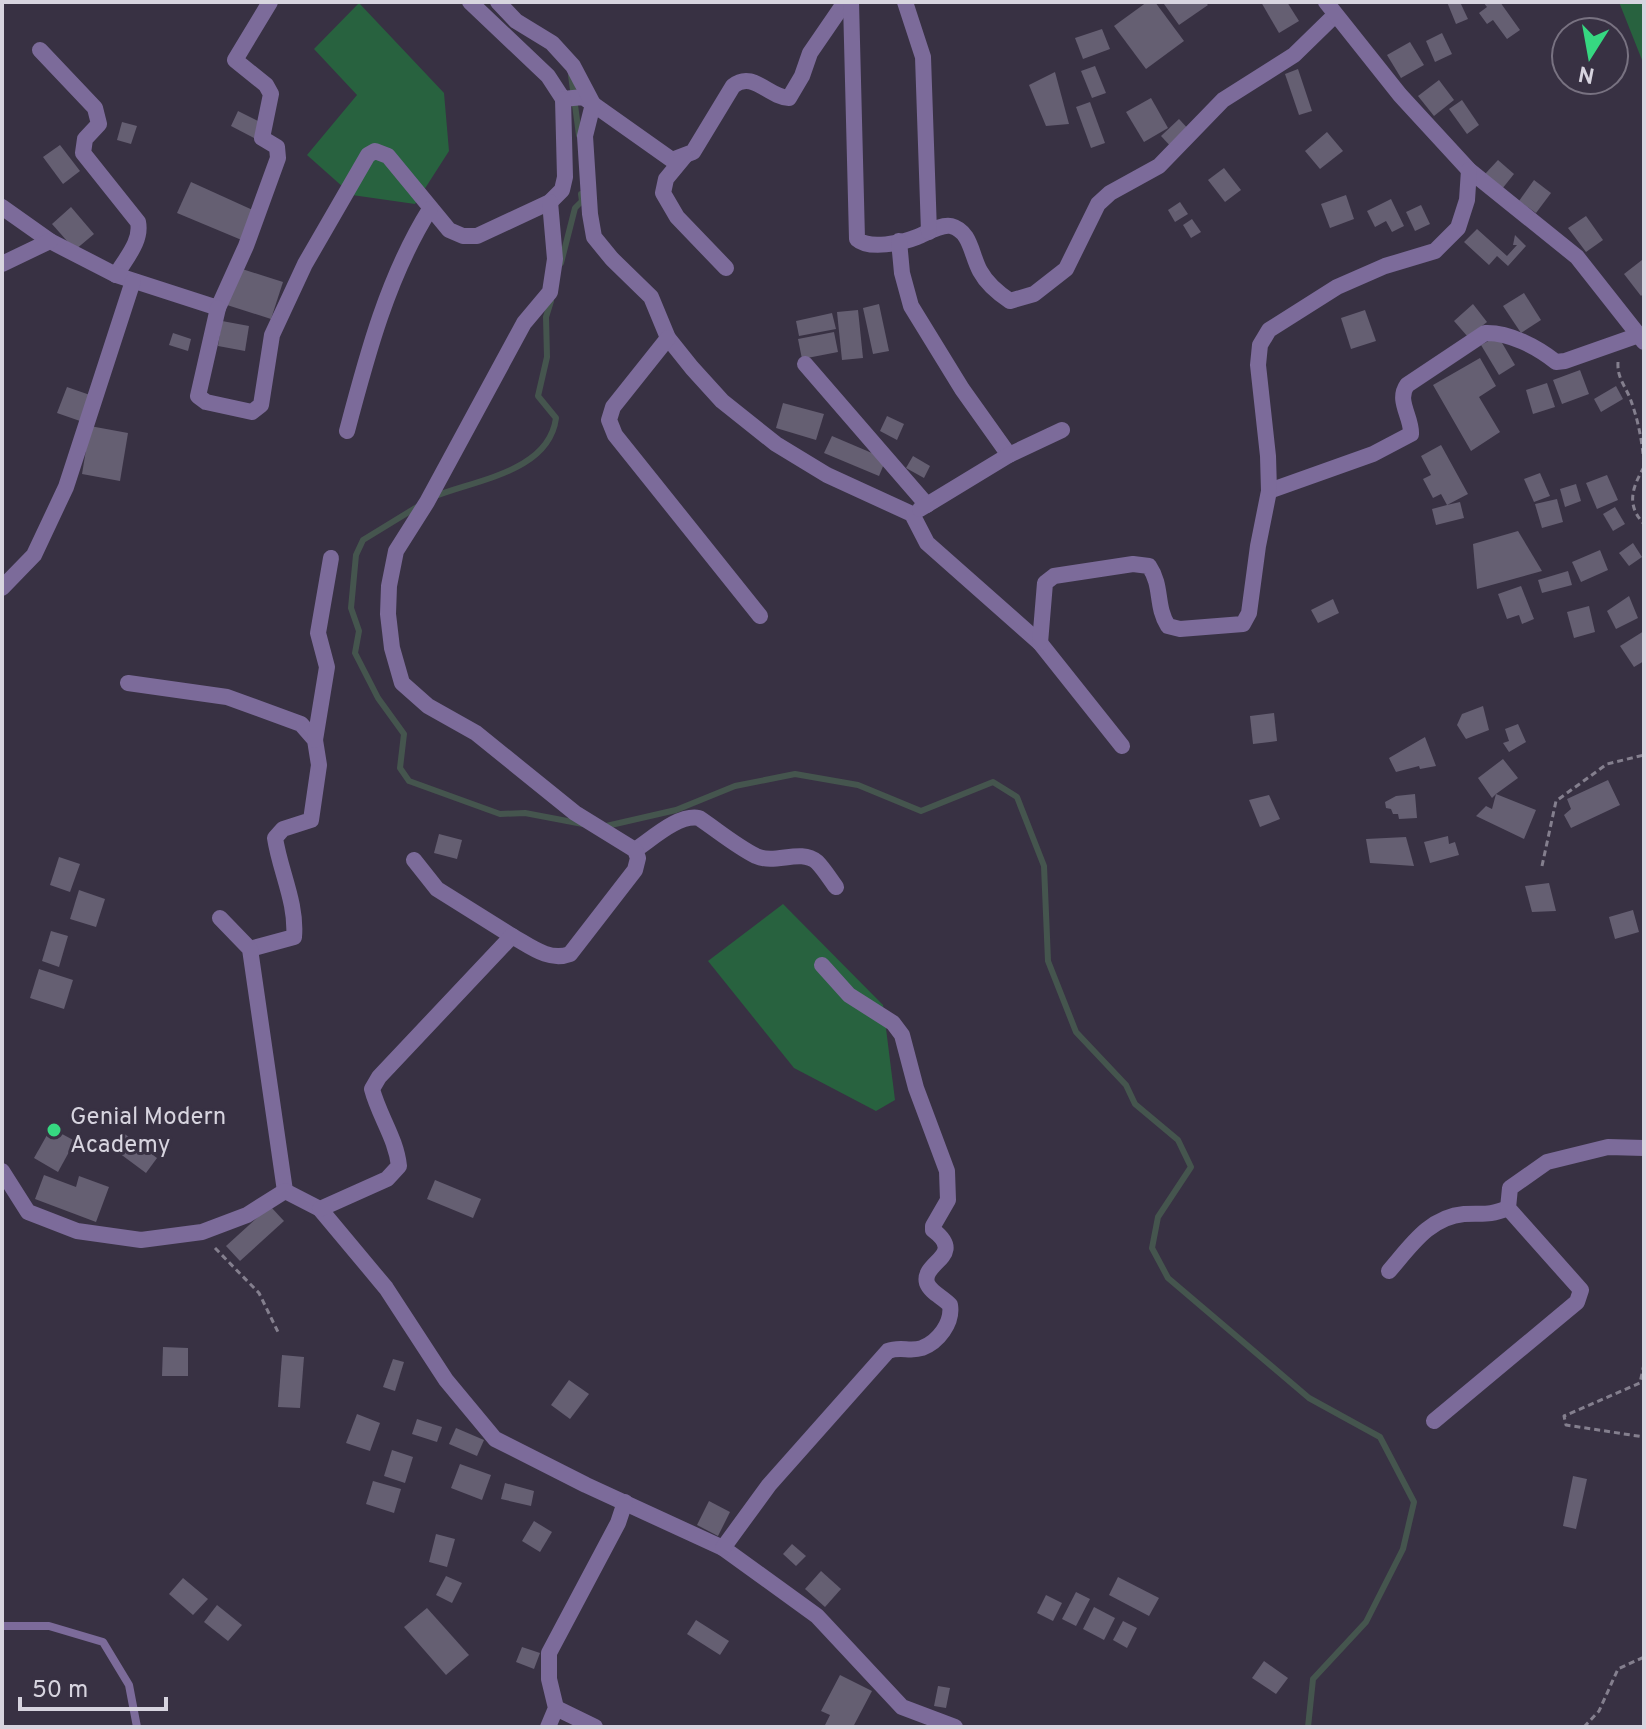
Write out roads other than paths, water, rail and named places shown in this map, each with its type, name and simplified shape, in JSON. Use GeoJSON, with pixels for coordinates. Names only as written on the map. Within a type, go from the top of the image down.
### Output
{"type":"FeatureCollection","features":[{"type":"Feature","properties":{"kind":"street"},"geometry":{"type":"LineString","coordinates":[[270,2],[235,60],[266,85],[271,94],[262,138],[277,147],[278,158],[246,246],[226,284],[218,308],[198,396],[206,402],[252,412],[261,405],[272,335],[305,264],[368,155],[375,151],[388,156],[449,230],[463,236],[477,236],[550,202],[562,190],[577,99]]}},
{"type":"Feature","properties":{"kind":"street"},"geometry":{"type":"LineString","coordinates":[[470,2],[548,76],[577,99],[672,160],[693,152],[733,86],[741,80],[750,79],[779,97],[789,98],[802,76],[810,53],[848,2]]}},
{"type":"Feature","properties":{"kind":"street"},"geometry":{"type":"LineString","coordinates":[[498,2],[516,21],[552,43],[573,66],[585,136],[594,237],[651,297],[668,338],[722,401],[776,444],[827,475],[912,514],[927,543],[1040,643],[1122,746]]}},
{"type":"Feature","properties":{"kind":"street"},"geometry":{"type":"LineString","coordinates":[[848,2],[856,233],[857,239],[866,244],[899,241],[947,225],[960,229],[967,238],[980,271],[995,291],[1010,301],[1034,294],[1066,269],[1098,204],[1110,193],[1159,166],[1223,100],[1294,55],[1330,8],[1400,95],[1469,170],[1577,257],[1641,339],[1620,342],[1556,362],[1546,354],[1500,333],[1485,333],[1407,385],[1403,402],[1411,434],[1373,454],[1269,491]]}},
{"type":"Feature","properties":{"kind":"street"},"geometry":{"type":"LineString","coordinates":[[905,2],[923,57],[929,232]]}},
{"type":"Feature","properties":{"kind":"street"},"geometry":{"type":"LineString","coordinates":[[40,50],[95,108],[99,124],[85,139],[83,153],[138,222],[140,231],[136,241],[116,275]]}},
{"type":"Feature","properties":{"kind":"street"},"geometry":{"type":"LineString","coordinates":[[685,156],[666,179],[663,193],[677,217],[726,268]]}},
{"type":"Feature","properties":{"kind":"street"},"geometry":{"type":"LineString","coordinates":[[1040,643],[1045,583],[1054,576],[1133,564],[1149,566],[1157,578],[1161,615],[1168,626],[1180,629],[1243,624],[1249,613],[1269,491],[1258,365],[1260,345],[1269,330],[1337,287],[1385,266],[1435,251],[1458,228],[1467,200],[1469,170]]}},
{"type":"Feature","properties":{"kind":"street"},"geometry":{"type":"LineString","coordinates":[[414,860],[437,889],[512,936],[547,955],[560,958],[570,954],[635,870],[638,858],[635,850],[575,813],[476,733],[428,706],[402,683],[388,614],[389,586],[396,551],[427,502],[524,323],[550,292],[555,259],[550,202]]}},
{"type":"Feature","properties":{"kind":"street"},"geometry":{"type":"LineString","coordinates":[[2,207],[50,241],[116,275],[218,308]]}},
{"type":"Feature","properties":{"kind":"street"},"geometry":{"type":"LineString","coordinates":[[347,431],[368,351],[414,234],[430,209]]}},
{"type":"Feature","properties":{"kind":"street"},"geometry":{"type":"LineString","coordinates":[[2,264],[50,241]]}},
{"type":"Feature","properties":{"kind":"street"},"geometry":{"type":"LineString","coordinates":[[899,241],[902,273],[911,306],[962,389],[1009,455]]}},
{"type":"Feature","properties":{"kind":"street"},"geometry":{"type":"LineString","coordinates":[[2,588],[34,555],[66,487],[133,281]]}},
{"type":"Feature","properties":{"kind":"street"},"geometry":{"type":"LineString","coordinates":[[668,338],[613,407],[609,420],[615,435],[760,616]]}},
{"type":"Feature","properties":{"kind":"street"},"geometry":{"type":"LineString","coordinates":[[805,364],[927,505]]}},
{"type":"Feature","properties":{"kind":"street"},"geometry":{"type":"LineString","coordinates":[[912,514],[1009,455],[1062,430]]}},
{"type":"Feature","properties":{"kind":"street"},"geometry":{"type":"LineString","coordinates":[[250,949],[294,937],[287,883],[275,838],[283,829],[311,820],[319,765],[315,740],[327,667],[318,633],[331,558]]}},
{"type":"Feature","properties":{"kind":"street"},"geometry":{"type":"LineString","coordinates":[[128,683],[227,697],[301,724],[315,740]]}},
{"type":"Feature","properties":{"kind":"street"},"geometry":{"type":"LineString","coordinates":[[635,850],[691,816],[699,818],[757,856],[774,860],[798,856],[808,858],[816,862],[836,887]]}},
{"type":"Feature","properties":{"kind":"street"},"geometry":{"type":"LineString","coordinates":[[220,918],[250,949],[285,1191]]}},
{"type":"Feature","properties":{"kind":"street"},"geometry":{"type":"LineString","coordinates":[[320,1209],[387,1179],[399,1166],[398,1150],[372,1089],[379,1077],[512,936]]}},
{"type":"Feature","properties":{"kind":"street"},"geometry":{"type":"LineString","coordinates":[[723,1548],[769,1485],[888,1351],[897,1347],[924,1348],[940,1334],[951,1312],[950,1305],[929,1287],[927,1281],[927,1274],[944,1255],[946,1248],[945,1241],[933,1230],[933,1226],[948,1200],[947,1171],[916,1088],[902,1035],[893,1023],[849,995],[822,965]]}},
{"type":"Feature","properties":{"kind":"street"},"geometry":{"type":"LineString","coordinates":[[1434,1421],[1577,1302],[1581,1290],[1508,1208],[1510,1188],[1547,1162],[1608,1147],[1644,1148]]}},
{"type":"Feature","properties":{"kind":"street"},"geometry":{"type":"LineString","coordinates":[[2,1171],[28,1212],[77,1231],[141,1240],[202,1232],[247,1215],[285,1191]]}},
{"type":"Feature","properties":{"kind":"street"},"geometry":{"type":"LineString","coordinates":[[285,1191],[320,1209],[386,1288],[446,1380],[495,1439],[723,1548],[817,1616],[902,1707],[954,1727]]}},
{"type":"Feature","properties":{"kind":"street"},"geometry":{"type":"LineString","coordinates":[[1389,1271],[1433,1222],[1463,1214],[1489,1215],[1508,1208]]}},
{"type":"Feature","properties":{"kind":"street"},"geometry":{"type":"LineString","coordinates":[[548,1727],[556,1708],[549,1679],[549,1653],[618,1523],[625,1502]]}},
{"type":"Feature","properties":{"kind":"street"},"geometry":{"type":"LineString","coordinates":[[556,1708],[595,1727]]}},
{"type":"Feature","properties":{"kind":"lane"},"geometry":{"type":"LineString","coordinates":[[2,1626],[49,1626],[103,1642],[129,1685],[137,1727]]}},
{"type":"Feature","properties":{"kind":"waterway"},"geometry":{"type":"LineString","coordinates":[[571,75],[579,135]]}},
{"type":"Feature","properties":{"kind":"waterway"},"geometry":{"type":"LineString","coordinates":[[561,263],[575,208],[582,201],[581,194]]}},
{"type":"Feature","properties":{"kind":"waterway"},"geometry":{"type":"LineString","coordinates":[[433,497],[508,471],[540,451],[550,436],[556,418],[538,396],[547,357],[546,317],[551,301]]}},
{"type":"Feature","properties":{"kind":"waterway"},"geometry":{"type":"LineString","coordinates":[[417,507],[363,540],[356,555],[351,608],[359,631],[355,653],[378,698],[404,734],[400,768],[409,781],[500,814],[525,813],[583,824]]}},
{"type":"Feature","properties":{"kind":"waterway"},"geometry":{"type":"LineString","coordinates":[[602,827],[676,810],[735,786],[795,774],[858,785],[921,811],[993,782],[1017,797],[1044,866],[1048,961],[1076,1032],[1126,1085],[1135,1104],[1178,1140],[1191,1167],[1158,1217],[1152,1248],[1168,1278],[1309,1398],[1380,1437],[1414,1502],[1403,1549],[1366,1622],[1313,1679],[1308,1727]]}},
{"type":"Feature","properties":{"kind":"place","name":"Genial Modern Academy"},"geometry":{"type":"Point","coordinates":[54,1130]}}]}
